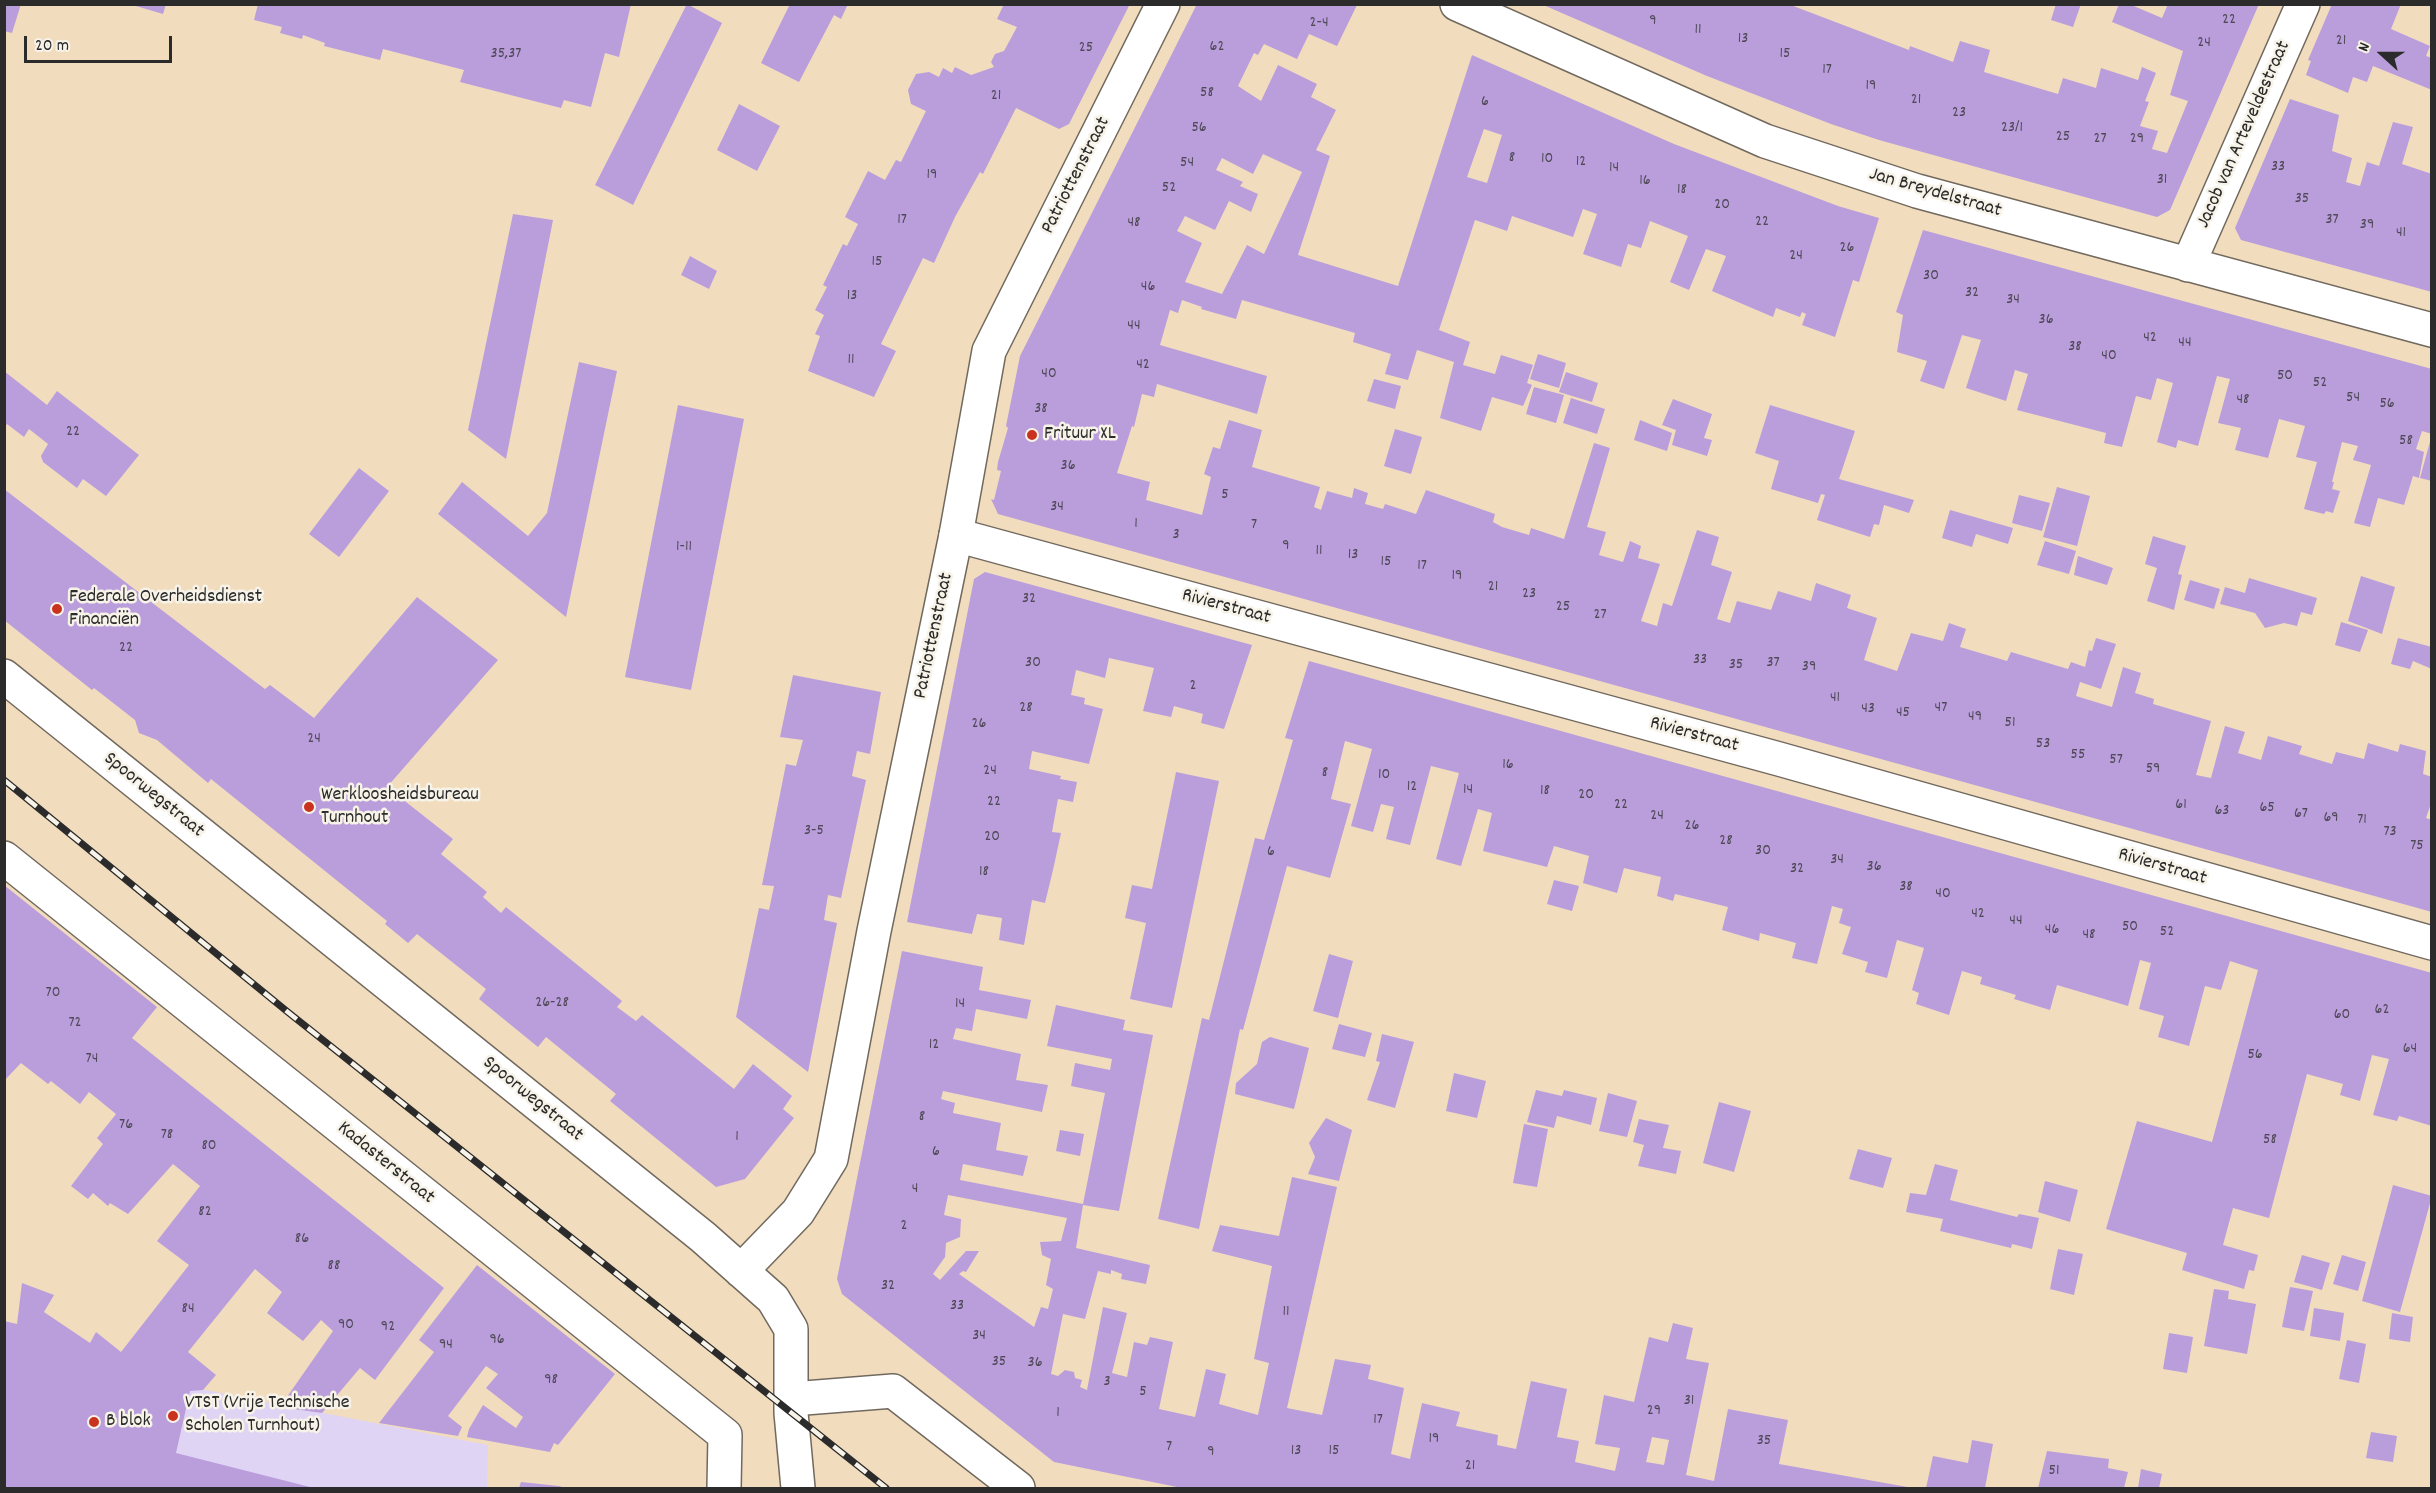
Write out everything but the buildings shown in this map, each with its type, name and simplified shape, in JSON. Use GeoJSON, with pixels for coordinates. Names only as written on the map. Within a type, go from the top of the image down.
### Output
{"type":"FeatureCollection","features":[{"type":"Feature","properties":{"kind":"street","name":"Patriottenstraat"},"geometry":{"type":"LineString","coordinates":[[741,1271],[798,1212],[831,1159],[874,931],[956,534],[988,351],[1163,4]]}},
{"type":"Feature","properties":{"kind":"street","name":"Jan Breydelstraat"},"geometry":{"type":"LineString","coordinates":[[1457,4],[1765,141],[1917,191],[2432,330]]}},
{"type":"Feature","properties":{"kind":"street","name":"Jacob van Arteveldestraat"},"geometry":{"type":"LineString","coordinates":[[2188,265],[2303,4]]}},
{"type":"Feature","properties":{"kind":"street","name":"Rivierstraat"},"geometry":{"type":"LineString","coordinates":[[956,534],[1722,744],[2432,943]]}},
{"type":"Feature","properties":{"kind":"street","name":"Spoorwegstraat"},"geometry":{"type":"LineString","coordinates":[[4,676],[703,1237],[773,1299],[791,1329],[792,1399],[798,1488]]}},
{"type":"Feature","properties":{"kind":"street","name":"Kadasterstraat"},"geometry":{"type":"LineString","coordinates":[[4,858],[725,1435],[724,1488]]}},
{"type":"Feature","properties":{"kind":"street"},"geometry":{"type":"LineString","coordinates":[[792,1399],[892,1391],[1018,1488]]}},
{"type":"Feature","properties":{"kind":"shaded area","name":"VTST (Vrije Technische Scholen Turnhout)"},"geometry":{"type":"Polygon","coordinates":[[[4,1359],[195,1388],[488,1445],[487,1488],[5,1488],[4,1359]]]}},
{"type":"Feature","properties":{"kind":"railway"},"geometry":{"type":"LineString","coordinates":[[4,780],[289,1013],[886,1488]]}},
{"type":"Feature","properties":{"kind":"place","name":"Frituur XL"},"geometry":{"type":"Point","coordinates":[1032,435]}},
{"type":"Feature","properties":{"kind":"place","name":"Federale Overheidsdienst Financiën"},"geometry":{"type":"Point","coordinates":[57,609]}},
{"type":"Feature","properties":{"kind":"place","name":"Werkloosheidsbureau Turnhout"},"geometry":{"type":"Point","coordinates":[309,807]}},
{"type":"Feature","properties":{"kind":"place","name":"VTST (Vrije Technische Scholen Turnhout)"},"geometry":{"type":"Point","coordinates":[173,1416]}},
{"type":"Feature","properties":{"kind":"place","name":"B blok"},"geometry":{"type":"Point","coordinates":[94,1422]}}]}
